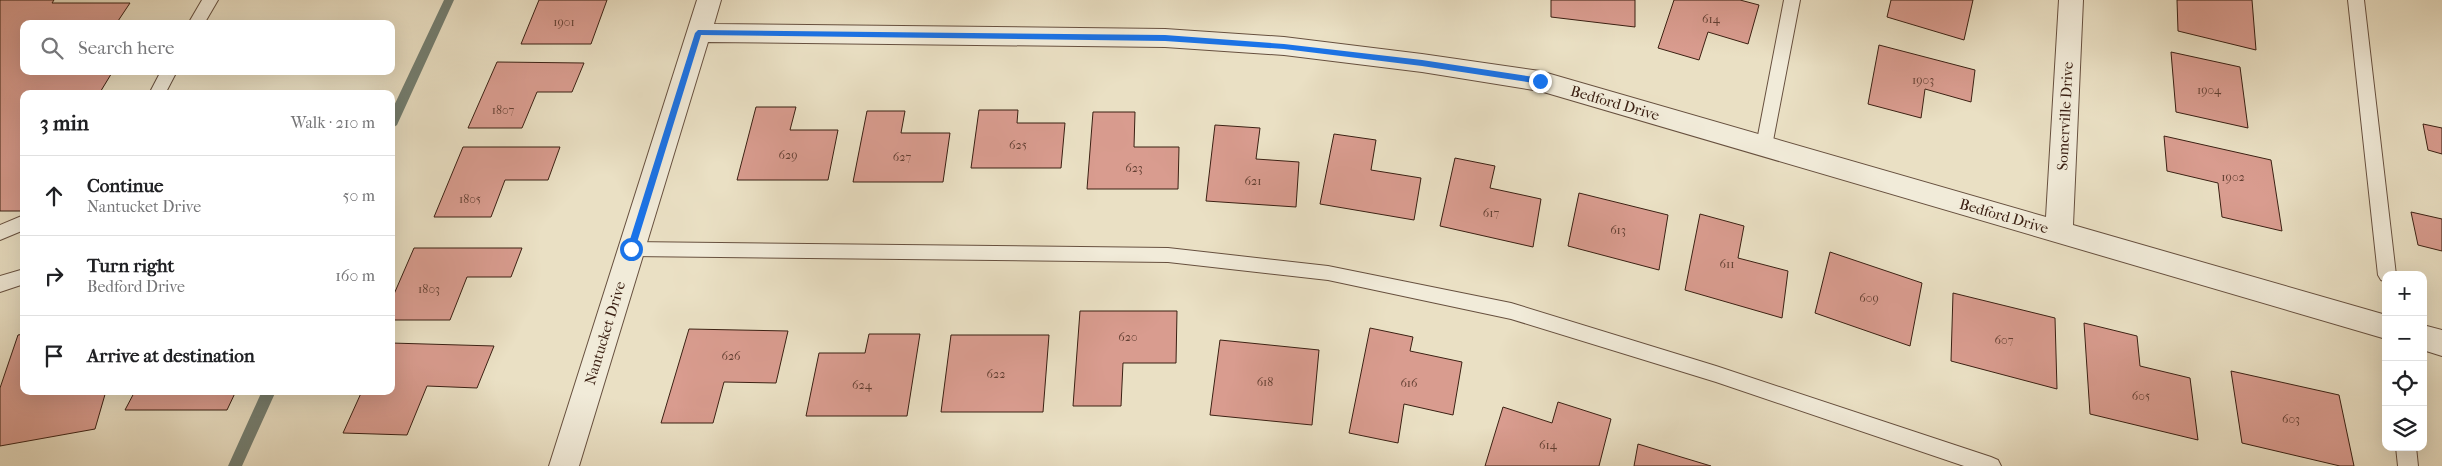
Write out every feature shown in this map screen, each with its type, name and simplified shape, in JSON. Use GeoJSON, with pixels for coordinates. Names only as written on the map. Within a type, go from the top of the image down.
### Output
{"type":"FeatureCollection","features":[{"type":"Feature","properties":{"kind":"street","name":"Nantucket Drive"},"geometry":{"type":"LineString","coordinates":[[564,466],[709,0]]}},
{"type":"Feature","properties":{"kind":"street","name":"Somerville Drive"},"geometry":{"type":"LineString","coordinates":[[2059,232],[2071,0]]}},
{"type":"Feature","properties":{"kind":"street","name":"Bedford Drive"},"geometry":{"type":"LineString","coordinates":[[698,33],[1165,38],[1284,46],[1422,63],[1540,81],[2382,326]]}},
{"type":"Feature","properties":{"kind":"street"},"geometry":{"type":"LineString","coordinates":[[2427,339],[2442,343]]}},
{"type":"Feature","properties":{"kind":"lane"},"geometry":{"type":"LineString","coordinates":[[198,20],[210,0]]}},
{"type":"Feature","properties":{"kind":"lane"},"geometry":{"type":"LineString","coordinates":[[1764,146],[1792,0]]}},
{"type":"Feature","properties":{"kind":"lane"},"geometry":{"type":"LineString","coordinates":[[2356,0],[2387,271]]}},
{"type":"Feature","properties":{"kind":"lane"},"geometry":{"type":"LineString","coordinates":[[159,90],[167,75]]}},
{"type":"Feature","properties":{"kind":"lane"},"geometry":{"type":"LineString","coordinates":[[0,234],[20,224]]}},
{"type":"Feature","properties":{"kind":"lane"},"geometry":{"type":"LineString","coordinates":[[631,249],[1168,255],[1328,273],[1511,311],[1716,374],[1991,466]]}},
{"type":"Feature","properties":{"kind":"lane"},"geometry":{"type":"LineString","coordinates":[[0,284],[20,277]]}},
{"type":"Feature","properties":{"kind":"lane"},"geometry":{"type":"LineString","coordinates":[[2406,451],[2408,466]]}},
{"type":"Feature","properties":{"kind":"building"},"geometry":{"type":"Polygon","coordinates":[[[0,0],[54,0],[52,3],[130,3],[119,20],[20,20],[20,75],[111,75],[101,90],[20,90],[20,211],[0,211],[0,0]]]}},
{"type":"Feature","properties":{"kind":"building"},"geometry":{"type":"Polygon","coordinates":[[[539,0],[607,0],[591,44],[521,44],[539,0]]]}},
{"type":"Feature","properties":{"kind":"building"},"geometry":{"type":"Polygon","coordinates":[[[1551,0],[1635,0],[1635,27],[1551,17],[1551,0]]]}},
{"type":"Feature","properties":{"kind":"building"},"geometry":{"type":"Polygon","coordinates":[[[1674,0],[1740,0],[1759,5],[1748,44],[1708,32],[1699,60],[1658,48],[1674,0]]]}},
{"type":"Feature","properties":{"kind":"building"},"geometry":{"type":"Polygon","coordinates":[[[1891,0],[1973,0],[1964,40],[1887,17],[1891,0]]]}},
{"type":"Feature","properties":{"kind":"building"},"geometry":{"type":"Polygon","coordinates":[[[2177,0],[2252,0],[2256,50],[2178,31],[2177,0]]]}},
{"type":"Feature","properties":{"kind":"building"},"geometry":{"type":"Polygon","coordinates":[[[1879,45],[1975,70],[1971,102],[1925,89],[1921,118],[1868,104],[1879,45]]]}},
{"type":"Feature","properties":{"kind":"building"},"geometry":{"type":"Polygon","coordinates":[[[2171,52],[2240,67],[2248,128],[2176,112],[2171,52]]]}},
{"type":"Feature","properties":{"kind":"building"},"geometry":{"type":"Polygon","coordinates":[[[497,62],[584,63],[572,92],[537,92],[522,128],[468,128],[497,62]]]}},
{"type":"Feature","properties":{"kind":"building"},"geometry":{"type":"Polygon","coordinates":[[[756,107],[796,107],[790,130],[838,130],[828,180],[737,180],[756,107]]]}},
{"type":"Feature","properties":{"kind":"building"},"geometry":{"type":"Polygon","coordinates":[[[979,110],[1018,110],[1017,123],[1065,123],[1061,168],[971,168],[979,110]]]}},
{"type":"Feature","properties":{"kind":"building"},"geometry":{"type":"Polygon","coordinates":[[[867,111],[905,111],[901,133],[950,133],[943,182],[853,182],[867,111]]]}},
{"type":"Feature","properties":{"kind":"building"},"geometry":{"type":"Polygon","coordinates":[[[1093,112],[1135,112],[1134,147],[1179,147],[1178,189],[1087,189],[1093,112]]]}},
{"type":"Feature","properties":{"kind":"building"},"geometry":{"type":"Polygon","coordinates":[[[2423,124],[2442,128],[2442,154],[2428,150],[2423,124]]]}},
{"type":"Feature","properties":{"kind":"building"},"geometry":{"type":"Polygon","coordinates":[[[1215,125],[1260,128],[1256,159],[1299,162],[1296,207],[1206,201],[1215,125]]]}},
{"type":"Feature","properties":{"kind":"building"},"geometry":{"type":"Polygon","coordinates":[[[1334,134],[1376,140],[1371,170],[1421,178],[1414,220],[1320,204],[1334,134]]]}},
{"type":"Feature","properties":{"kind":"building"},"geometry":{"type":"Polygon","coordinates":[[[2164,136],[2271,160],[2282,231],[2222,217],[2218,183],[2167,171],[2164,136]]]}},
{"type":"Feature","properties":{"kind":"building"},"geometry":{"type":"Polygon","coordinates":[[[463,147],[560,147],[548,180],[505,180],[491,217],[434,217],[463,147]]]}},
{"type":"Feature","properties":{"kind":"building"},"geometry":{"type":"Polygon","coordinates":[[[1455,158],[1495,166],[1490,188],[1541,199],[1533,247],[1440,226],[1455,158]]]}},
{"type":"Feature","properties":{"kind":"building"},"geometry":{"type":"Polygon","coordinates":[[[1579,193],[1668,215],[1659,270],[1568,246],[1579,193]]]}},
{"type":"Feature","properties":{"kind":"building"},"geometry":{"type":"Polygon","coordinates":[[[2411,212],[2442,219],[2442,251],[2418,245],[2411,212]]]}},
{"type":"Feature","properties":{"kind":"building"},"geometry":{"type":"Polygon","coordinates":[[[1700,214],[1744,226],[1738,258],[1788,271],[1782,318],[1685,290],[1700,214]]]}},
{"type":"Feature","properties":{"kind":"building"},"geometry":{"type":"Polygon","coordinates":[[[414,248],[522,248],[511,277],[467,277],[450,320],[395,320],[395,292],[414,248]]]}},
{"type":"Feature","properties":{"kind":"building"},"geometry":{"type":"Polygon","coordinates":[[[1830,252],[1922,283],[1910,346],[1815,313],[1830,252]]]}},
{"type":"Feature","properties":{"kind":"building"},"geometry":{"type":"Polygon","coordinates":[[[1953,293],[2055,318],[2057,389],[1951,361],[1953,293]]]}},
{"type":"Feature","properties":{"kind":"building"},"geometry":{"type":"Polygon","coordinates":[[[1080,311],[1177,311],[1176,363],[1123,363],[1121,406],[1073,406],[1080,311]]]}},
{"type":"Feature","properties":{"kind":"building"},"geometry":{"type":"Polygon","coordinates":[[[2084,323],[2137,336],[2140,366],[2190,378],[2198,440],[2090,414],[2084,323]]]}},
{"type":"Feature","properties":{"kind":"building"},"geometry":{"type":"Polygon","coordinates":[[[1370,328],[1413,337],[1410,351],[1462,362],[1453,415],[1404,404],[1398,443],[1349,433],[1370,328]]]}},
{"type":"Feature","properties":{"kind":"building"},"geometry":{"type":"Polygon","coordinates":[[[689,329],[788,331],[776,383],[724,382],[713,423],[661,423],[689,329]]]}},
{"type":"Feature","properties":{"kind":"building"},"geometry":{"type":"Polygon","coordinates":[[[869,334],[920,334],[907,416],[806,416],[819,353],[865,353],[869,334]]]}},
{"type":"Feature","properties":{"kind":"building"},"geometry":{"type":"Polygon","coordinates":[[[18,335],[20,335],[20,395],[105,395],[95,429],[0,446],[0,388],[18,335]]]}},
{"type":"Feature","properties":{"kind":"building"},"geometry":{"type":"Polygon","coordinates":[[[951,335],[1049,335],[1043,412],[941,412],[951,335]]]}},
{"type":"Feature","properties":{"kind":"building"},"geometry":{"type":"Polygon","coordinates":[[[1220,340],[1319,350],[1312,425],[1210,415],[1220,340]]]}},
{"type":"Feature","properties":{"kind":"building"},"geometry":{"type":"Polygon","coordinates":[[[395,343],[494,346],[477,388],[427,386],[407,435],[343,433],[360,395],[395,395],[395,343]]]}},
{"type":"Feature","properties":{"kind":"building"},"geometry":{"type":"Polygon","coordinates":[[[2231,371],[2339,395],[2354,466],[2340,466],[2242,443],[2231,371]]]}},
{"type":"Feature","properties":{"kind":"building"},"geometry":{"type":"Polygon","coordinates":[[[133,395],[234,395],[227,410],[125,410],[133,395]]]}},
{"type":"Feature","properties":{"kind":"building"},"geometry":{"type":"Polygon","coordinates":[[[1558,402],[1611,419],[1599,466],[1485,466],[1503,407],[1552,423],[1558,402]]]}},
{"type":"Feature","properties":{"kind":"building"},"geometry":{"type":"Polygon","coordinates":[[[1638,444],[1711,466],[1634,466],[1638,444]]]}},
{"type":"Feature","properties":{"kind":"waterway"},"geometry":{"type":"LineString","coordinates":[[395,116],[449,0]]}},
{"type":"Feature","properties":{"kind":"waterway"},"geometry":{"type":"LineString","coordinates":[[235,466],[267,395]]}},
{"type":"Feature","properties":{"kind":"route"},"geometry":{"type":"LineString","coordinates":[[631,249],[698,33],[1165,38],[1284,46],[1422,63],[1540,81]]}}]}
